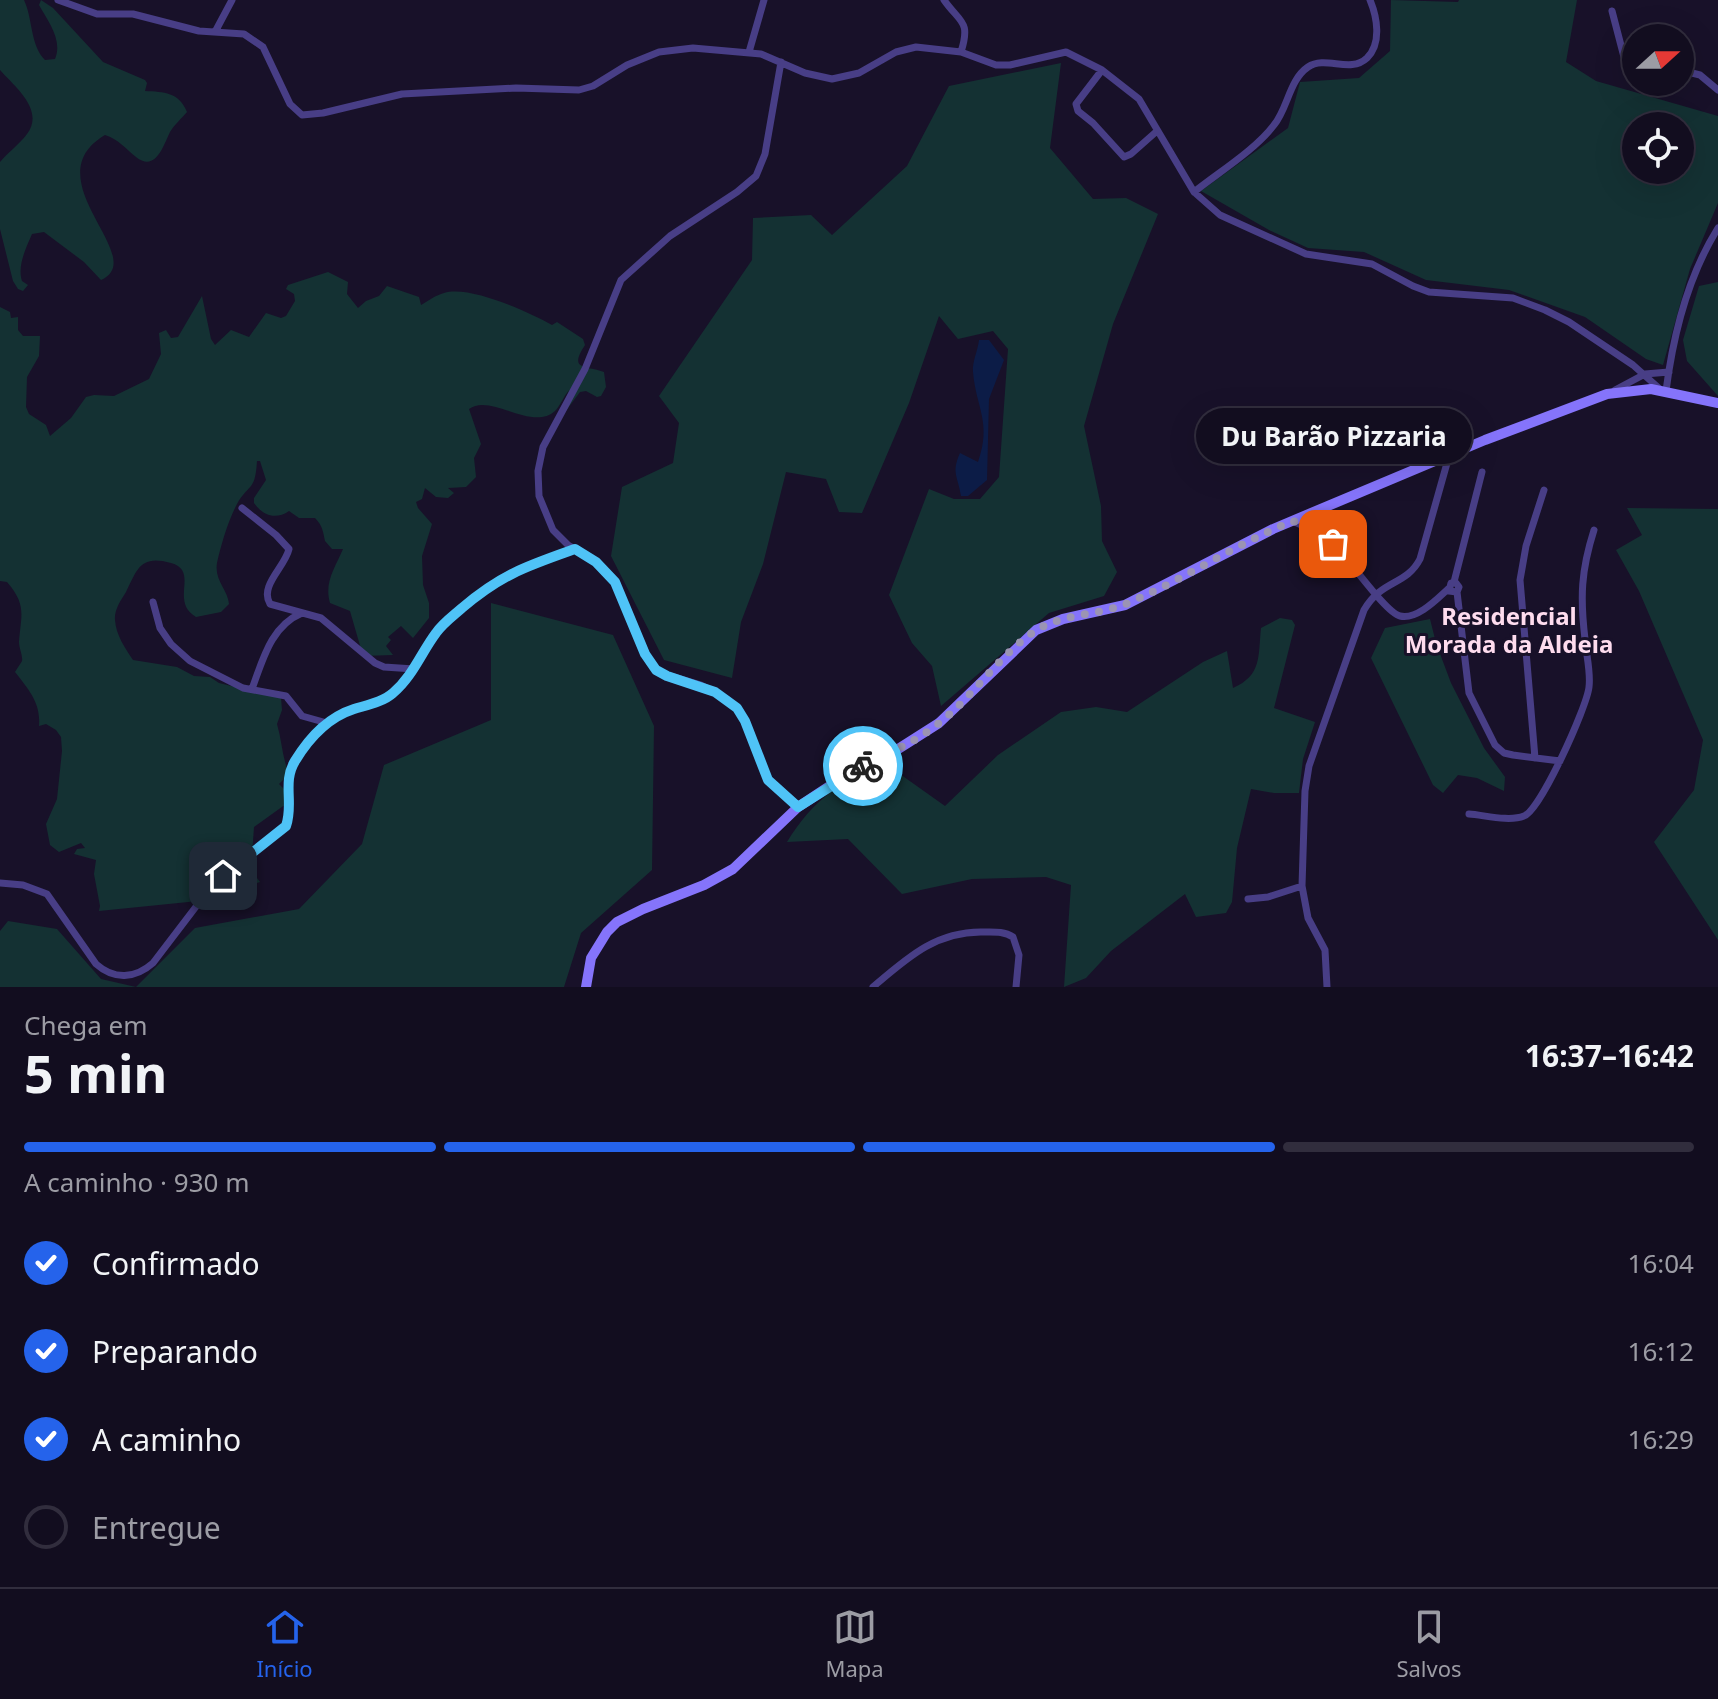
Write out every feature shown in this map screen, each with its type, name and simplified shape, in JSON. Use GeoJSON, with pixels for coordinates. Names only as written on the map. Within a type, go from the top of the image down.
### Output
{"type":"FeatureCollection","features":[{"type":"Feature","properties":{"kind":"street"},"geometry":{"type":"LineString","coordinates":[[58,0],[97,14],[149,16],[188,29],[244,34],[263,47],[290,104],[302,115],[402,94],[516,88],[579,90],[659,52],[693,48],[749,52],[805,73],[832,79],[859,73],[904,49],[932,47],[961,52],[996,65],[1010,65],[1066,52],[1102,70],[1139,99],[1194,192],[1220,215],[1306,254],[1372,264],[1429,292],[1513,298],[1545,310],[1569,322],[1645,374],[1664,391]]}},
{"type":"Feature","properties":{"kind":"street"},"geometry":{"type":"LineString","coordinates":[[215,32],[232,0]]}},
{"type":"Feature","properties":{"kind":"street"},"geometry":{"type":"LineString","coordinates":[[749,52],[764,0]]}},
{"type":"Feature","properties":{"kind":"street"},"geometry":{"type":"LineString","coordinates":[[944,0],[965,24],[966,36],[961,52]]}},
{"type":"Feature","properties":{"kind":"street"},"geometry":{"type":"LineString","coordinates":[[1194,192],[1272,128],[1298,78],[1310,66],[1325,62],[1353,64],[1367,58],[1376,39],[1376,18],[1370,0]]}},
{"type":"Feature","properties":{"kind":"street"},"geometry":{"type":"LineString","coordinates":[[1612,11],[1622,49]]}},
{"type":"Feature","properties":{"kind":"street"},"geometry":{"type":"LineString","coordinates":[[781,62],[765,154],[756,176],[670,236],[621,280],[585,369],[543,447],[538,471],[539,496],[553,530],[560,539],[596,562],[615,582],[645,654],[656,670],[715,692],[737,708],[768,780],[798,807]]}},
{"type":"Feature","properties":{"kind":"street"},"geometry":{"type":"LineString","coordinates":[[1102,70],[1080,95],[1076,104],[1078,111],[1124,157],[1157,131]]}},
{"type":"Feature","properties":{"kind":"street"},"geometry":{"type":"LineString","coordinates":[[1694,74],[1718,90]]}},
{"type":"Feature","properties":{"kind":"street"},"geometry":{"type":"LineString","coordinates":[[1664,391],[1691,283],[1718,228]]}},
{"type":"Feature","properties":{"kind":"street"},"geometry":{"type":"LineString","coordinates":[[586,987],[591,958],[617,922],[723,876],[742,862],[798,807],[836,780],[895,751],[939,723],[1036,630],[1063,619],[1125,605],[1252,538],[1607,394],[1645,374],[1669,372]]}},
{"type":"Feature","properties":{"kind":"street"},"geometry":{"type":"LineString","coordinates":[[1607,394],[1645,389],[1718,403]]}},
{"type":"Feature","properties":{"kind":"street"},"geometry":{"type":"LineString","coordinates":[[1327,987],[1325,950],[1308,918],[1302,886],[1305,791],[1309,766],[1364,610],[1376,593],[1407,576],[1420,559],[1449,456]]}},
{"type":"Feature","properties":{"kind":"street"},"geometry":{"type":"LineString","coordinates":[[1293,521],[1319,533],[1333,544],[1395,614],[1403,616],[1423,609],[1451,586],[1482,472]]}},
{"type":"Feature","properties":{"kind":"street"},"geometry":{"type":"LineString","coordinates":[[1535,758],[1520,580],[1526,546],[1544,490]]}},
{"type":"Feature","properties":{"kind":"street"},"geometry":{"type":"LineString","coordinates":[[242,508],[289,549],[267,591],[267,600],[273,606],[304,612],[330,624],[375,663],[384,667],[414,669]]}},
{"type":"Feature","properties":{"kind":"street"},"geometry":{"type":"LineString","coordinates":[[1469,814],[1526,816],[1538,803],[1560,761],[1589,686],[1581,587],[1585,558],[1594,530]]}},
{"type":"Feature","properties":{"kind":"street"},"geometry":{"type":"LineString","coordinates":[[0,883],[23,885],[47,894],[104,971],[125,976],[141,972],[153,963],[211,887],[286,826],[290,772],[296,760],[327,723],[391,695],[414,669],[439,629],[484,589],[505,575],[575,549]]}},
{"type":"Feature","properties":{"kind":"street"},"geometry":{"type":"LineString","coordinates":[[1451,586],[1459,587],[1457,592],[1467,683],[1474,708],[1499,750],[1513,755],[1560,761]]}},
{"type":"Feature","properties":{"kind":"street"},"geometry":{"type":"LineString","coordinates":[[153,602],[160,628],[179,652],[215,676],[252,689],[286,696],[302,716],[327,723]]}},
{"type":"Feature","properties":{"kind":"street"},"geometry":{"type":"LineString","coordinates":[[252,689],[275,632],[289,619],[304,612]]}},
{"type":"Feature","properties":{"kind":"street"},"geometry":{"type":"LineString","coordinates":[[1248,899],[1268,897],[1302,886]]}},
{"type":"Feature","properties":{"kind":"street"},"geometry":{"type":"LineString","coordinates":[[873,987],[918,949],[954,934],[976,931],[999,932],[1013,937],[1019,955],[1016,987]]}},
{"type":"Feature","properties":{"kind":"green space"},"geometry":{"type":"Polygon","coordinates":[[[0,0],[24,0],[34,39],[45,60],[55,59],[57,45],[39,5],[41,0],[53,8],[103,62],[145,80],[145,91],[175,97],[187,112],[172,129],[158,155],[149,162],[136,157],[105,135],[86,153],[80,173],[84,194],[112,254],[112,269],[101,280],[84,262],[44,232],[32,234],[23,257],[22,281],[28,285],[23,291],[13,281],[0,229],[0,162],[27,134],[32,125],[32,116],[26,99],[0,70],[0,0]]]}},
{"type":"Feature","properties":{"kind":"green space"},"geometry":{"type":"Polygon","coordinates":[[[1391,0],[1577,0],[1566,62],[1596,81],[1622,88],[1622,96],[1648,96],[1718,116],[1718,203],[1690,269],[1663,365],[1646,359],[1585,317],[1509,290],[1426,280],[1364,252],[1308,248],[1269,230],[1201,191],[1288,128],[1300,82],[1359,78],[1390,51],[1391,0]]]}},
{"type":"Feature","properties":{"kind":"green space"},"geometry":{"type":"Polygon","coordinates":[[[1061,63],[1050,148],[1093,199],[1126,198],[1158,214],[1113,324],[1084,426],[1101,506],[1102,541],[1117,572],[1104,596],[1049,613],[941,706],[932,666],[912,643],[889,595],[929,489],[954,499],[980,499],[999,477],[1008,349],[993,331],[958,339],[939,316],[909,403],[862,513],[839,512],[826,479],[786,472],[763,564],[741,622],[732,678],[664,660],[611,556],[622,487],[673,463],[679,423],[659,396],[752,260],[753,218],[811,215],[832,235],[907,166],[949,86],[1061,63]]]}},
{"type":"Feature","properties":{"kind":"green space"},"geometry":{"type":"Polygon","coordinates":[[[328,272],[348,282],[347,294],[358,308],[379,296],[387,286],[419,297],[421,305],[444,293],[468,293],[514,307],[552,325],[557,322],[583,339],[585,345],[579,363],[604,372],[606,387],[597,397],[586,391],[580,392],[556,424],[569,390],[555,411],[546,416],[535,417],[478,405],[469,409],[481,444],[474,458],[476,477],[466,487],[448,488],[454,493],[448,498],[436,497],[425,488],[422,499],[416,502],[432,524],[422,556],[429,618],[413,638],[401,626],[388,637],[391,640],[386,646],[393,655],[363,656],[350,611],[330,603],[329,582],[343,549],[332,549],[315,518],[299,518],[289,511],[270,515],[254,503],[266,480],[260,461],[257,461],[253,482],[228,525],[217,563],[219,580],[229,604],[221,612],[196,617],[188,610],[184,595],[185,579],[179,567],[161,561],[146,562],[141,566],[116,613],[117,631],[127,651],[133,660],[177,667],[194,676],[210,677],[219,683],[281,698],[282,710],[277,724],[289,774],[279,784],[286,791],[286,804],[254,827],[251,870],[260,882],[245,887],[238,897],[99,911],[94,874],[96,860],[74,854],[77,849],[85,848],[81,843],[59,852],[50,845],[46,824],[57,799],[61,737],[46,724],[39,726],[36,704],[15,672],[22,661],[19,642],[21,610],[13,590],[7,582],[0,581],[0,307],[10,312],[11,318],[18,317],[18,330],[23,336],[40,336],[39,356],[27,377],[26,407],[29,414],[46,425],[50,436],[71,418],[86,397],[114,396],[149,379],[161,354],[159,333],[166,330],[171,338],[178,337],[202,296],[215,345],[231,330],[249,337],[266,313],[281,318],[286,316],[295,301],[294,294],[286,289],[288,285],[328,272]]]}},
{"type":"Feature","properties":{"kind":"green space"},"geometry":{"type":"Polygon","coordinates":[[[1718,282],[1718,396],[1687,361],[1683,340],[1699,286],[1718,282]]]}},
{"type":"Feature","properties":{"kind":"green space"},"geometry":{"type":"Polygon","coordinates":[[[1627,508],[1718,509],[1718,940],[1654,842],[1694,790],[1703,740],[1639,591],[1616,550],[1642,535],[1627,508]]]}},
{"type":"Feature","properties":{"kind":"green space"},"geometry":{"type":"Polygon","coordinates":[[[491,603],[613,635],[654,726],[652,870],[581,933],[564,987],[136,987],[195,928],[299,909],[362,844],[384,765],[491,720],[491,603]]]}},
{"type":"Feature","properties":{"kind":"green space"},"geometry":{"type":"Polygon","coordinates":[[[1280,618],[1292,620],[1295,625],[1274,708],[1315,722],[1303,759],[1299,793],[1251,789],[1237,848],[1232,902],[1226,913],[1196,917],[1185,894],[1111,951],[1086,978],[1064,987],[1071,885],[1046,877],[972,879],[902,894],[848,839],[787,842],[807,814],[830,792],[873,771],[890,767],[945,806],[998,755],[1061,712],[1096,707],[1127,712],[1203,662],[1227,651],[1233,688],[1254,671],[1261,628],[1280,618]]]}},
{"type":"Feature","properties":{"kind":"green space"},"geometry":{"type":"Polygon","coordinates":[[[1430,619],[1451,683],[1484,748],[1505,777],[1504,791],[1477,778],[1458,775],[1443,793],[1433,785],[1371,658],[1385,628],[1430,619]]]}},
{"type":"Feature","properties":{"kind":"green space"},"geometry":{"type":"Polygon","coordinates":[[[8,921],[57,929],[101,979],[136,987],[0,987],[0,931],[8,921]]]}},
{"type":"Feature","properties":{"kind":"water"},"geometry":{"type":"Polygon","coordinates":[[[979,340],[989,340],[1004,360],[989,399],[987,480],[968,496],[961,496],[956,474],[957,460],[960,453],[978,462],[984,436],[973,372],[979,340]]]}},
{"type":"Feature","properties":{"kind":"way so far"},"geometry":{"type":"LineString","coordinates":[[863,766],[895,751],[939,723],[1036,630],[1063,619],[1125,605],[1252,538],[1293,521],[1319,533],[1333,544]]}},
{"type":"Feature","properties":{"kind":"place","name":"Du Barão Pizzaria"},"geometry":{"type":"Point","coordinates":[1333,544]}},
{"type":"Feature","properties":{"kind":"district","name":"Residencial Morada da Aldeia"},"geometry":{"type":"Point","coordinates":[1509,631]}},
{"type":"Feature","properties":{"kind":"route"},"geometry":{"type":"LineString","coordinates":[[223,876],[286,826],[290,772],[303,750],[327,723],[337,716],[391,695],[420,661],[439,629],[484,589],[505,575],[575,549],[596,562],[615,582],[645,654],[656,670],[701,685],[737,708],[768,780],[798,807],[836,780],[863,766]]}}]}
